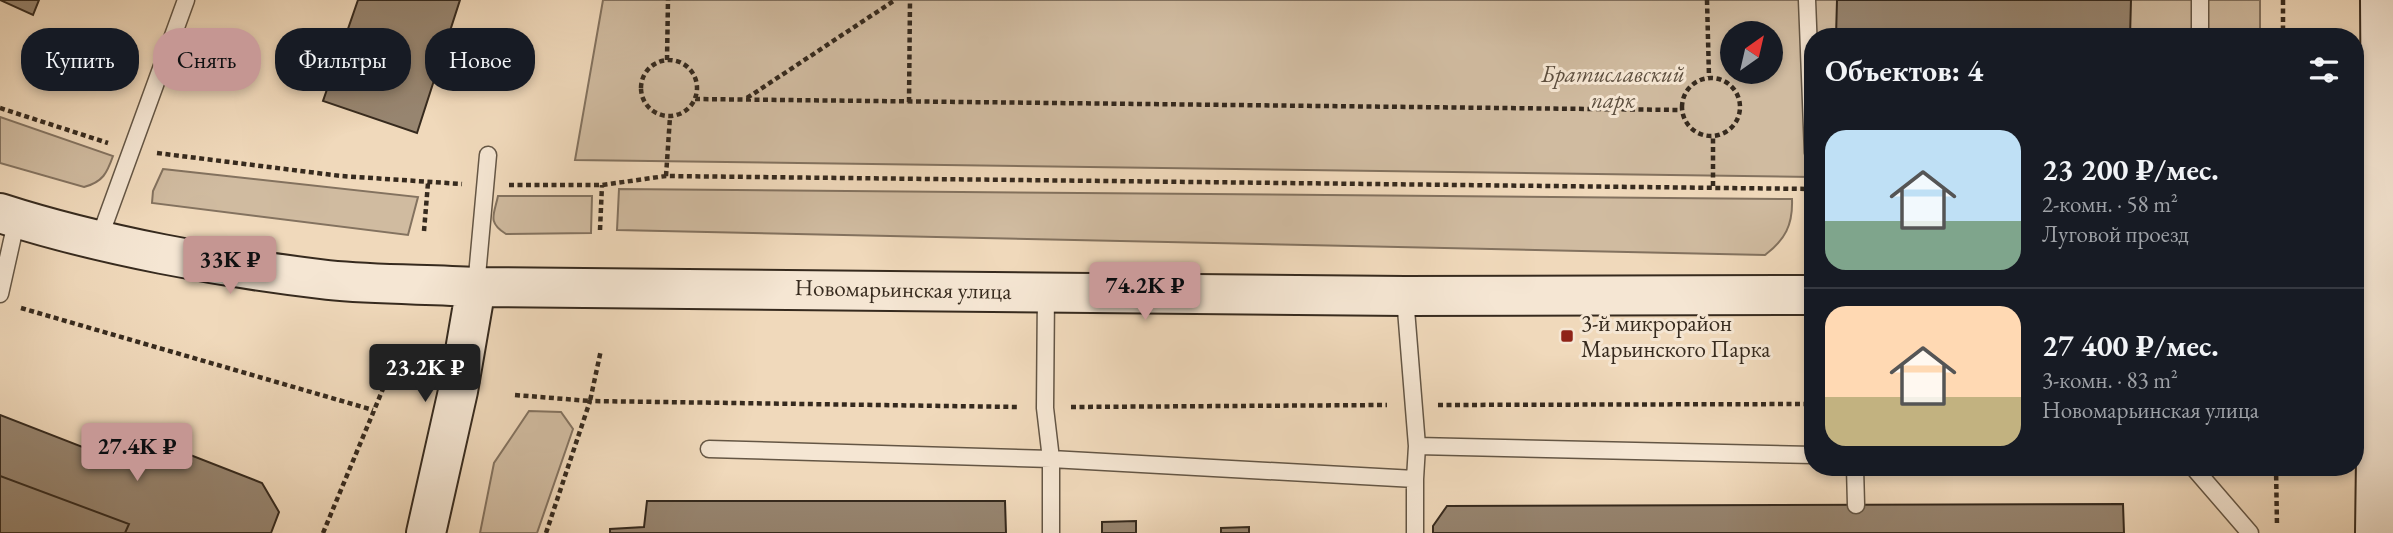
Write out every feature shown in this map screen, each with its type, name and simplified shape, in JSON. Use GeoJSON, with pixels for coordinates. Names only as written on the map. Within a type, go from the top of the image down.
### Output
{"type":"FeatureCollection","features":[{"type":"Feature","properties":{"kind":"street"},"geometry":{"type":"LineString","coordinates":[[2375,533],[2380,0]]}},
{"type":"Feature","properties":{"kind":"street","name":"Новомарьинская улица"},"geometry":{"type":"LineString","coordinates":[[9,216],[99,239],[250,269],[330,280],[476,287],[1405,296],[1804,295]]}},
{"type":"Feature","properties":{"kind":"street"},"geometry":{"type":"LineString","coordinates":[[426,533],[456,403],[476,287]]}},
{"type":"Feature","properties":{"kind":"lane"},"geometry":{"type":"LineString","coordinates":[[99,239],[186,0]]}},
{"type":"Feature","properties":{"kind":"lane"},"geometry":{"type":"LineString","coordinates":[[1807,0],[1808,28]]}},
{"type":"Feature","properties":{"kind":"lane"},"geometry":{"type":"LineString","coordinates":[[2200,0],[2200,28]]}},
{"type":"Feature","properties":{"kind":"lane"},"geometry":{"type":"LineString","coordinates":[[476,287],[488,155]]}},
{"type":"Feature","properties":{"kind":"lane"},"geometry":{"type":"LineString","coordinates":[[0,294],[9,216]]}},
{"type":"Feature","properties":{"kind":"lane"},"geometry":{"type":"LineString","coordinates":[[1046,291],[1045,408],[1051,459],[1051,533]]}},
{"type":"Feature","properties":{"kind":"lane"},"geometry":{"type":"LineString","coordinates":[[1405,296],[1417,446],[1415,533]]}},
{"type":"Feature","properties":{"kind":"lane"},"geometry":{"type":"LineString","coordinates":[[1417,446],[1804,456]]}},
{"type":"Feature","properties":{"kind":"lane"},"geometry":{"type":"LineString","coordinates":[[709,449],[1051,459],[1415,479]]}},
{"type":"Feature","properties":{"kind":"lane"},"geometry":{"type":"LineString","coordinates":[[1855,476],[1856,505]]}},
{"type":"Feature","properties":{"kind":"lane"},"geometry":{"type":"LineString","coordinates":[[2201,476],[2250,533]]}},
{"type":"Feature","properties":{"kind":"path"},"geometry":{"type":"LineString","coordinates":[[667,60],[668,0]]}},
{"type":"Feature","properties":{"kind":"path"},"geometry":{"type":"LineString","coordinates":[[745,100],[895,0]]}},
{"type":"Feature","properties":{"kind":"path"},"geometry":{"type":"LineString","coordinates":[[909,102],[910,0]]}},
{"type":"Feature","properties":{"kind":"path"},"geometry":{"type":"LineString","coordinates":[[1707,0],[1709,77]]}},
{"type":"Feature","properties":{"kind":"path"},"geometry":{"type":"LineString","coordinates":[[2283,0],[2283,28]]}},
{"type":"Feature","properties":{"kind":"path"},"geometry":{"type":"LineString","coordinates":[[667,60],[675,61],[689,69],[696,83],[695,99],[685,112],[670,117],[653,112],[642,98],[642,81],[651,67],[667,60]]}},
{"type":"Feature","properties":{"kind":"path"},"geometry":{"type":"LineString","coordinates":[[1709,77],[1722,79],[1733,87],[1739,99],[1740,111],[1735,124],[1726,133],[1704,136],[1689,127],[1681,110],[1688,88],[1709,77]]}},
{"type":"Feature","properties":{"kind":"path"},"geometry":{"type":"LineString","coordinates":[[695,99],[1681,110]]}},
{"type":"Feature","properties":{"kind":"path"},"geometry":{"type":"LineString","coordinates":[[0,108],[132,150],[341,176],[428,183],[602,185],[666,177],[1804,189]]}},
{"type":"Feature","properties":{"kind":"path"},"geometry":{"type":"LineString","coordinates":[[666,177],[670,117]]}},
{"type":"Feature","properties":{"kind":"path"},"geometry":{"type":"LineString","coordinates":[[1713,136],[1713,186]]}},
{"type":"Feature","properties":{"kind":"path"},"geometry":{"type":"LineString","coordinates":[[424,231],[428,183]]}},
{"type":"Feature","properties":{"kind":"path"},"geometry":{"type":"LineString","coordinates":[[600,230],[602,185]]}},
{"type":"Feature","properties":{"kind":"path"},"geometry":{"type":"LineString","coordinates":[[13,306],[373,410]]}},
{"type":"Feature","properties":{"kind":"path"},"geometry":{"type":"LineString","coordinates":[[546,533],[590,401],[601,351]]}},
{"type":"Feature","properties":{"kind":"path"},"geometry":{"type":"LineString","coordinates":[[323,533],[385,384]]}},
{"type":"Feature","properties":{"kind":"path"},"geometry":{"type":"LineString","coordinates":[[515,395],[590,401],[1045,408],[1804,404]]}},
{"type":"Feature","properties":{"kind":"path"},"geometry":{"type":"LineString","coordinates":[[2276,476],[2277,533]]}},
{"type":"Feature","properties":{"kind":"green space","name":"Братиславский парк"},"geometry":{"type":"Polygon","coordinates":[[[603,0],[2260,0],[2260,28],[1804,28],[1804,177],[575,160],[603,0]]]}},
{"type":"Feature","properties":{"kind":"green space"},"geometry":{"type":"Polygon","coordinates":[[[0,117],[113,156],[109,167],[100,179],[84,187],[0,163],[0,117]]]}},
{"type":"Feature","properties":{"kind":"green space"},"geometry":{"type":"Polygon","coordinates":[[[163,169],[418,197],[408,235],[152,203],[153,191],[163,169]]]}},
{"type":"Feature","properties":{"kind":"green space"},"geometry":{"type":"Polygon","coordinates":[[[619,189],[1792,199],[1792,208],[1783,238],[1765,255],[617,230],[619,189]]]}},
{"type":"Feature","properties":{"kind":"green space"},"geometry":{"type":"Polygon","coordinates":[[[498,196],[592,196],[591,233],[506,234],[496,226],[493,218],[498,196]]]}},
{"type":"Feature","properties":{"kind":"green space"},"geometry":{"type":"Polygon","coordinates":[[[529,411],[561,412],[573,429],[537,533],[480,533],[494,463],[529,411]]]}},
{"type":"Feature","properties":{"kind":"building"},"geometry":{"type":"Polygon","coordinates":[[[0,0],[39,0],[33,15],[0,0]]]}},
{"type":"Feature","properties":{"kind":"building"},"geometry":{"type":"Polygon","coordinates":[[[358,0],[460,0],[451,28],[425,28],[425,91],[431,91],[417,133],[323,101],[326,91],[411,91],[411,28],[348,28],[358,0]]]}},
{"type":"Feature","properties":{"kind":"building"},"geometry":{"type":"Polygon","coordinates":[[[1837,0],[2131,0],[2130,28],[1836,28],[1837,0]]]}},
{"type":"Feature","properties":{"kind":"building"},"geometry":{"type":"Polygon","coordinates":[[[0,415],[90,450],[129,431],[262,483],[279,512],[271,533],[125,533],[129,524],[0,476],[0,415]]]}},
{"type":"Feature","properties":{"kind":"building"},"geometry":{"type":"Polygon","coordinates":[[[0,476],[129,524],[125,533],[0,533],[0,476]]]}},
{"type":"Feature","properties":{"kind":"building"},"geometry":{"type":"Polygon","coordinates":[[[647,501],[1005,501],[1006,533],[610,533],[610,529],[644,527],[647,501]]]}},
{"type":"Feature","properties":{"kind":"building"},"geometry":{"type":"Polygon","coordinates":[[[2123,504],[2124,533],[1433,533],[1433,526],[1447,506],[2123,504]]]}},
{"type":"Feature","properties":{"kind":"building"},"geometry":{"type":"Polygon","coordinates":[[[1136,521],[1136,533],[1102,533],[1102,522],[1136,521]]]}},
{"type":"Feature","properties":{"kind":"building"},"geometry":{"type":"Polygon","coordinates":[[[1249,527],[1249,533],[1221,533],[1221,528],[1249,527]]]}},
{"type":"Feature","properties":{"kind":"place","name":"3-й микрорайон Марьинского Парка"},"geometry":{"type":"Point","coordinates":[1567,336]}}]}
